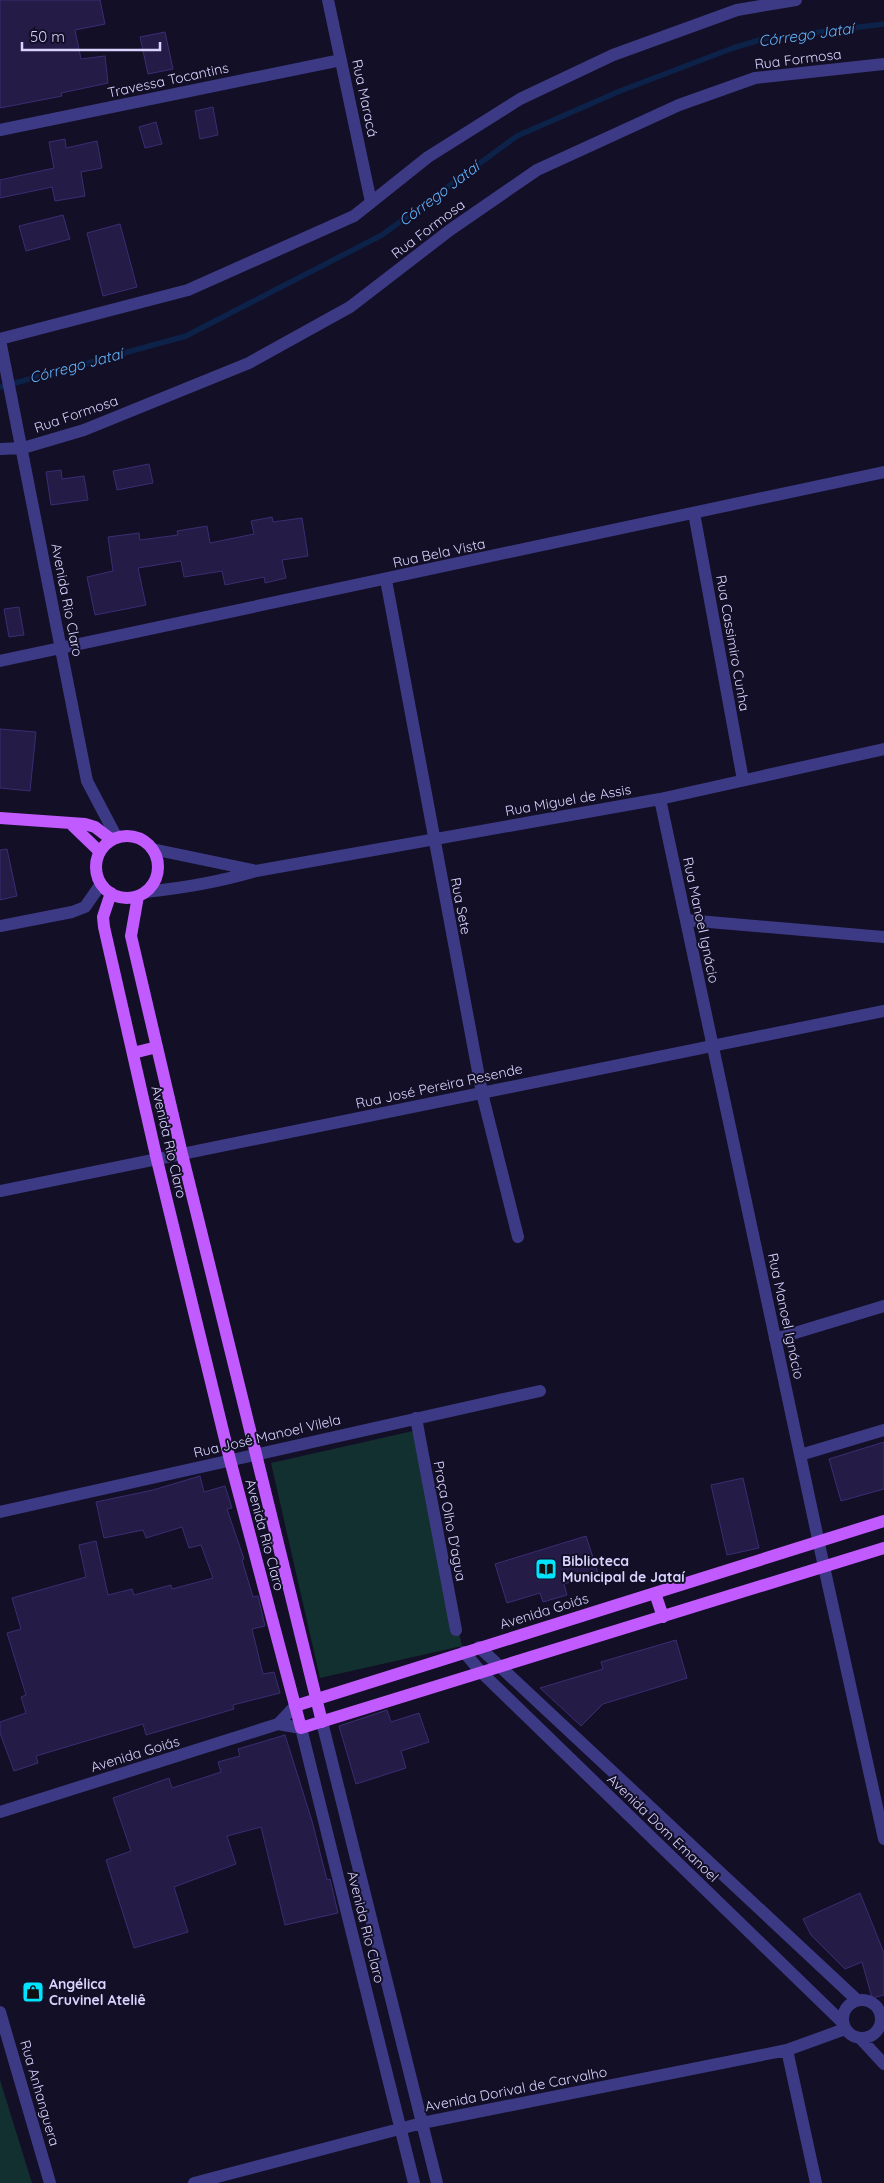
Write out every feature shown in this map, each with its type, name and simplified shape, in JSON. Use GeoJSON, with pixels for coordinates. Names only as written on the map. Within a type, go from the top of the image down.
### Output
{"type":"FeatureCollection","features":[{"type":"Feature","properties":{"kind":"main road"},"geometry":{"type":"LineString","coordinates":[[0,818],[95,827],[114,839]]}},
{"type":"Feature","properties":{"kind":"main road"},"geometry":{"type":"LineString","coordinates":[[71,824],[100,852]]}},
{"type":"Feature","properties":{"kind":"main road"},"geometry":{"type":"LineString","coordinates":[[129,836],[138,838],[152,849],[158,867],[156,876],[142,894],[122,898],[111,893],[101,884],[96,868],[100,852],[114,839],[129,836]]}},
{"type":"Feature","properties":{"kind":"main road","name":"Avenida Rio Claro"},"geometry":{"type":"LineString","coordinates":[[111,893],[103,917],[104,927],[157,1160],[230,1460],[300,1728]]}},
{"type":"Feature","properties":{"kind":"main road","name":"Avenida Rio Claro"},"geometry":{"type":"LineString","coordinates":[[142,894],[131,936],[182,1154],[322,1722]]}},
{"type":"Feature","properties":{"kind":"main road"},"geometry":{"type":"LineString","coordinates":[[133,1053],[157,1048]]}},
{"type":"Feature","properties":{"kind":"main road","name":"Avenida Goiás"},"geometry":{"type":"LineString","coordinates":[[295,1706],[479,1646],[884,1521]]}},
{"type":"Feature","properties":{"kind":"main road","name":"Avenida Goiás"},"geometry":{"type":"LineString","coordinates":[[300,1728],[884,1548]]}},
{"type":"Feature","properties":{"kind":"main road"},"geometry":{"type":"LineString","coordinates":[[655,1593],[663,1616]]}},
{"type":"Feature","properties":{"kind":"street","name":"Rua Maracá"},"geometry":{"type":"LineString","coordinates":[[328,0],[371,202]]}},
{"type":"Feature","properties":{"kind":"street"},"geometry":{"type":"LineString","coordinates":[[0,340],[188,290],[354,216],[428,157],[512,104],[588,67],[614,55],[737,10],[796,0]]}},
{"type":"Feature","properties":{"kind":"street","name":"Travessa Tocantins"},"geometry":{"type":"LineString","coordinates":[[0,130],[341,60]]}},
{"type":"Feature","properties":{"kind":"street","name":"Rua Formosa"},"geometry":{"type":"LineString","coordinates":[[0,449],[22,448],[84,430],[249,363],[350,307],[450,230],[537,170],[679,105],[755,78],[884,64]]}},
{"type":"Feature","properties":{"kind":"street","name":"Avenida Rio Claro"},"geometry":{"type":"LineString","coordinates":[[0,340],[87,781],[114,839]]}},
{"type":"Feature","properties":{"kind":"street","name":"Rua Bela Vista"},"geometry":{"type":"LineString","coordinates":[[0,661],[884,472]]}},
{"type":"Feature","properties":{"kind":"street","name":"Rua Cassimiro Cunha"},"geometry":{"type":"LineString","coordinates":[[694,513],[743,780]]}},
{"type":"Feature","properties":{"kind":"street","name":"Rua Sete"},"geometry":{"type":"LineString","coordinates":[[386,580],[482,1093],[518,1237]]}},
{"type":"Feature","properties":{"kind":"street","name":"Rua Miguel de Assis"},"geometry":{"type":"LineString","coordinates":[[142,894],[221,881],[256,870],[660,799],[884,749]]}},
{"type":"Feature","properties":{"kind":"street","name":"Rua Manoel Ignácio"},"geometry":{"type":"LineString","coordinates":[[660,799],[818,1542],[884,1839]]}},
{"type":"Feature","properties":{"kind":"street","name":"Rua Miguel de Assis"},"geometry":{"type":"LineString","coordinates":[[152,849],[256,870]]}},
{"type":"Feature","properties":{"kind":"street"},"geometry":{"type":"LineString","coordinates":[[0,926],[72,912],[85,907],[101,884]]}},
{"type":"Feature","properties":{"kind":"street"},"geometry":{"type":"LineString","coordinates":[[686,920],[884,937]]}},
{"type":"Feature","properties":{"kind":"street","name":"Rua José Pereira Resende"},"geometry":{"type":"LineString","coordinates":[[0,1191],[884,1011]]}},
{"type":"Feature","properties":{"kind":"street"},"geometry":{"type":"LineString","coordinates":[[775,1339],[884,1306]]}},
{"type":"Feature","properties":{"kind":"street","name":"Rua José Manoel Vilela"},"geometry":{"type":"LineString","coordinates":[[0,1512],[256,1453],[540,1391]]}},
{"type":"Feature","properties":{"kind":"street","name":"Praça Olho D'agua"},"geometry":{"type":"LineString","coordinates":[[416,1418],[456,1630]]}},
{"type":"Feature","properties":{"kind":"street"},"geometry":{"type":"LineString","coordinates":[[800,1456],[884,1430]]}},
{"type":"Feature","properties":{"kind":"street","name":"Avenida Dom Emanoel"},"geometry":{"type":"LineString","coordinates":[[479,1646],[857,2000]]}},
{"type":"Feature","properties":{"kind":"street","name":"Avenida Dom Emanoel"},"geometry":{"type":"LineString","coordinates":[[464,1652],[481,1672],[844,2026]]}},
{"type":"Feature","properties":{"kind":"street","name":"Avenida Goiás"},"geometry":{"type":"LineString","coordinates":[[278,1724],[295,1706]]}},
{"type":"Feature","properties":{"kind":"street","name":"Avenida Rio Claro"},"geometry":{"type":"LineString","coordinates":[[322,1722],[437,2183]]}},
{"type":"Feature","properties":{"kind":"street","name":"Avenida Goiás"},"geometry":{"type":"LineString","coordinates":[[0,1812],[278,1724],[300,1728]]}},
{"type":"Feature","properties":{"kind":"street","name":"Avenida Rio Claro"},"geometry":{"type":"LineString","coordinates":[[300,1728],[414,2183]]}},
{"type":"Feature","properties":{"kind":"street"},"geometry":{"type":"LineString","coordinates":[[329,1842],[351,1836]]}},
{"type":"Feature","properties":{"kind":"street"},"geometry":{"type":"LineString","coordinates":[[857,2000],[870,2001],[882,2014],[879,2028],[876,2032],[865,2038],[854,2036],[844,2026],[844,2011],[847,2005],[857,2000]]}},
{"type":"Feature","properties":{"kind":"street","name":"Rua Anhanguera"},"geometry":{"type":"LineString","coordinates":[[0,2012],[50,2183]]}},
{"type":"Feature","properties":{"kind":"street"},"geometry":{"type":"LineString","coordinates":[[376,2028],[397,2024]]}},
{"type":"Feature","properties":{"kind":"street","name":"Avenida Dorival de Carvalho"},"geometry":{"type":"LineString","coordinates":[[194,2183],[401,2128],[787,2050],[844,2026]]}},
{"type":"Feature","properties":{"kind":"street"},"geometry":{"type":"LineString","coordinates":[[860,2038],[884,2064]]}},
{"type":"Feature","properties":{"kind":"street"},"geometry":{"type":"LineString","coordinates":[[787,2050],[816,2183]]}},
{"type":"Feature","properties":{"kind":"green space"},"geometry":{"type":"Polygon","coordinates":[[[413,1431],[462,1646],[320,1678],[271,1463],[413,1431]]]}},
{"type":"Feature","properties":{"kind":"green space"},"geometry":{"type":"Polygon","coordinates":[[[0,2080],[32,2183],[0,2183],[0,2080]]]}},
{"type":"Feature","properties":{"kind":"building"},"geometry":{"type":"Polygon","coordinates":[[[0,0],[100,0],[105,24],[75,30],[81,59],[105,56],[108,83],[61,93],[62,96],[0,108],[0,0]]]}},
{"type":"Feature","properties":{"kind":"building"},"geometry":{"type":"Polygon","coordinates":[[[165,32],[173,69],[148,74],[140,37],[165,32]]]}},
{"type":"Feature","properties":{"kind":"building"},"geometry":{"type":"Polygon","coordinates":[[[213,107],[218,135],[200,139],[195,111],[213,107]]]}},
{"type":"Feature","properties":{"kind":"building"},"geometry":{"type":"Polygon","coordinates":[[[156,122],[162,144],[145,148],[139,127],[156,122]]]}},
{"type":"Feature","properties":{"kind":"building"},"geometry":{"type":"Polygon","coordinates":[[[65,139],[66,148],[97,141],[102,168],[81,172],[85,196],[55,201],[52,187],[0,198],[0,180],[54,168],[49,142],[65,139]]]}},
{"type":"Feature","properties":{"kind":"building"},"geometry":{"type":"Polygon","coordinates":[[[63,215],[70,239],[26,251],[19,226],[63,215]]]}},
{"type":"Feature","properties":{"kind":"building"},"geometry":{"type":"Polygon","coordinates":[[[120,224],[137,287],[103,296],[87,233],[120,224]]]}},
{"type":"Feature","properties":{"kind":"building"},"geometry":{"type":"Polygon","coordinates":[[[149,464],[153,483],[117,490],[113,471],[149,464]]]}},
{"type":"Feature","properties":{"kind":"building"},"geometry":{"type":"Polygon","coordinates":[[[61,470],[62,479],[84,476],[88,500],[51,505],[46,472],[61,470]]]}},
{"type":"Feature","properties":{"kind":"building"},"geometry":{"type":"Polygon","coordinates":[[[272,517],[273,522],[302,518],[308,556],[282,560],[286,578],[265,583],[264,577],[225,585],[222,571],[184,577],[181,561],[138,568],[146,605],[95,615],[87,577],[113,571],[108,537],[139,533],[140,540],[178,535],[177,531],[207,526],[210,543],[254,534],[251,521],[272,517]]]}},
{"type":"Feature","properties":{"kind":"building"},"geometry":{"type":"Polygon","coordinates":[[[19,607],[24,635],[9,637],[4,609],[19,607]]]}},
{"type":"Feature","properties":{"kind":"building"},"geometry":{"type":"Polygon","coordinates":[[[0,729],[36,732],[30,791],[0,788],[0,729]]]}},
{"type":"Feature","properties":{"kind":"building"},"geometry":{"type":"Polygon","coordinates":[[[7,849],[17,896],[0,900],[0,850],[7,849]]]}},
{"type":"Feature","properties":{"kind":"building"},"geometry":{"type":"Polygon","coordinates":[[[884,1442],[884,1489],[841,1501],[829,1459],[884,1442]]]}},
{"type":"Feature","properties":{"kind":"building"},"geometry":{"type":"Polygon","coordinates":[[[200,1476],[204,1492],[225,1486],[232,1508],[227,1509],[244,1559],[242,1560],[253,1597],[258,1596],[265,1626],[252,1629],[263,1674],[274,1672],[280,1693],[233,1705],[234,1709],[146,1735],[143,1724],[36,1756],[38,1763],[14,1771],[0,1733],[0,1722],[26,1713],[21,1697],[26,1695],[7,1633],[21,1629],[12,1598],[86,1577],[79,1545],[96,1541],[108,1595],[132,1589],[134,1595],[171,1585],[172,1589],[213,1578],[201,1545],[189,1548],[182,1527],[146,1538],[143,1530],[104,1538],[96,1502],[153,1490],[200,1476]]]}},
{"type":"Feature","properties":{"kind":"building"},"geometry":{"type":"Polygon","coordinates":[[[743,1478],[759,1548],[727,1555],[711,1485],[743,1478]]]}},
{"type":"Feature","properties":{"kind":"building","name":"Biblioteca Municipal de Jataí"},"geometry":{"type":"Polygon","coordinates":[[[586,1536],[598,1573],[564,1584],[567,1595],[543,1602],[540,1593],[507,1603],[495,1564],[586,1536]]]}},
{"type":"Feature","properties":{"kind":"building"},"geometry":{"type":"Polygon","coordinates":[[[676,1640],[687,1678],[603,1704],[581,1726],[540,1688],[603,1669],[601,1662],[676,1640]]]}},
{"type":"Feature","properties":{"kind":"building"},"geometry":{"type":"Polygon","coordinates":[[[387,1710],[391,1722],[419,1713],[429,1742],[401,1751],[406,1768],[356,1784],[339,1726],[387,1710]]]}},
{"type":"Feature","properties":{"kind":"building"},"geometry":{"type":"Polygon","coordinates":[[[285,1735],[312,1821],[327,1880],[330,1879],[338,1913],[285,1925],[261,1827],[227,1836],[236,1864],[174,1887],[188,1932],[134,1948],[106,1860],[131,1851],[113,1798],[169,1778],[172,1788],[221,1772],[218,1762],[240,1756],[238,1749],[285,1735]]]}},
{"type":"Feature","properties":{"kind":"building"},"geometry":{"type":"Polygon","coordinates":[[[860,1893],[884,1953],[884,1995],[872,1998],[862,1962],[845,1969],[811,1935],[803,1919],[860,1893]]]}},
{"type":"Feature","properties":{"kind":"waterway","name":"Córrego Jataí"},"geometry":{"type":"LineString","coordinates":[[0,387],[186,336],[382,235],[517,136],[620,91],[733,48],[763,39],[884,24]]}},
{"type":"Feature","properties":{"kind":"place","name":"Biblioteca Municipal de Jataí"},"geometry":{"type":"Point","coordinates":[546,1569]}},
{"type":"Feature","properties":{"kind":"place","name":"Angélica Cruvinel Ateliê"},"geometry":{"type":"Point","coordinates":[33,1992]}}]}
